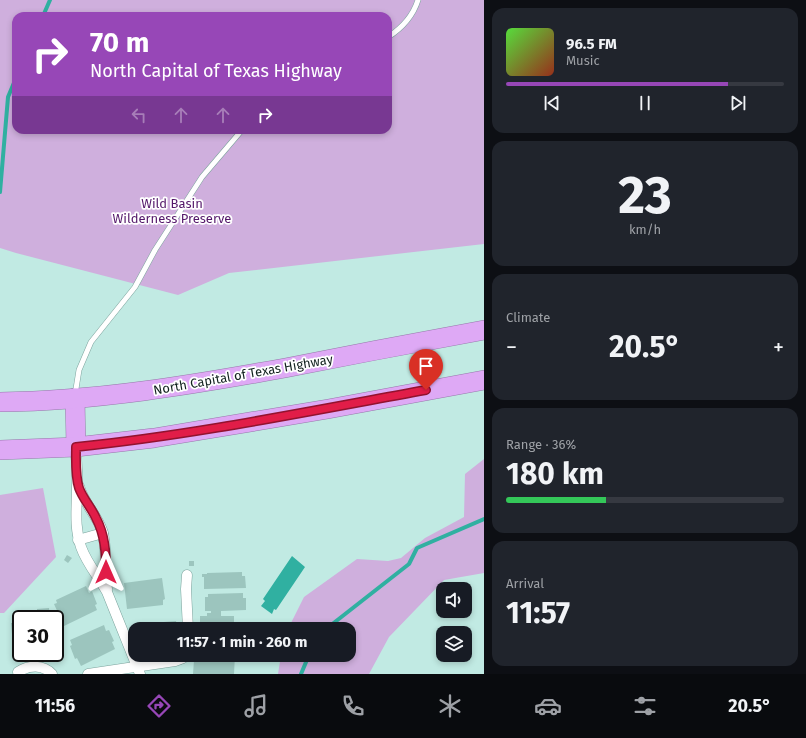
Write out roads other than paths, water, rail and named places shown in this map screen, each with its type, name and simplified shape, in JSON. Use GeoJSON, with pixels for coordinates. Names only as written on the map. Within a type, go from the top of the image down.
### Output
{"type":"FeatureCollection","features":[{"type":"Feature","properties":{"kind":"highway","name":"North Capital of Texas Highway"},"geometry":{"type":"LineString","coordinates":[[0,402],[41,402],[146,392],[219,380],[484,330]]}},
{"type":"Feature","properties":{"kind":"highway"},"geometry":{"type":"LineString","coordinates":[[0,450],[76,447],[154,438],[484,380]]}},
{"type":"Feature","properties":{"kind":"highway"},"geometry":{"type":"LineString","coordinates":[[75,398],[76,447]]}},
{"type":"Feature","properties":{"kind":"street"},"geometry":{"type":"LineString","coordinates":[[76,447],[76,516],[78,540],[87,561],[102,582],[107,592],[138,670]]}},
{"type":"Feature","properties":{"kind":"street"},"geometry":{"type":"LineString","coordinates":[[77,482],[82,495],[97,518],[103,533],[106,554],[107,592]]}},
{"type":"Feature","properties":{"kind":"street"},"geometry":{"type":"LineString","coordinates":[[78,540],[103,533]]}},
{"type":"Feature","properties":{"kind":"street"},"geometry":{"type":"LineString","coordinates":[[187,575],[188,622]]}},
{"type":"Feature","properties":{"kind":"street"},"geometry":{"type":"LineString","coordinates":[[88,674],[138,670],[171,662]]}},
{"type":"Feature","properties":{"kind":"street"},"geometry":{"type":"LineString","coordinates":[[18,672],[26,667],[34,666],[46,669],[52,674]]}},
{"type":"Feature","properties":{"kind":"lane"},"geometry":{"type":"LineString","coordinates":[[392,34],[399,30],[415,9],[418,0]]}},
{"type":"Feature","properties":{"kind":"lane"},"geometry":{"type":"LineString","coordinates":[[75,398],[79,370],[92,342],[135,287],[155,250],[202,177],[239,134]]}},
{"type":"Feature","properties":{"kind":"waterway"},"geometry":{"type":"LineString","coordinates":[[45,12],[50,0]]}},
{"type":"Feature","properties":{"kind":"waterway"},"geometry":{"type":"LineString","coordinates":[[0,192],[8,97],[12,88]]}},
{"type":"Feature","properties":{"kind":"waterway"},"geometry":{"type":"LineString","coordinates":[[335,622],[409,564],[417,548],[484,519]]}},
{"type":"Feature","properties":{"kind":"waterway"},"geometry":{"type":"LineString","coordinates":[[301,674],[306,662]]}},
{"type":"Feature","properties":{"kind":"park label","name":"Wild Basin Wilderness Preserve"},"geometry":{"type":"Point","coordinates":[172,210]}}]}
